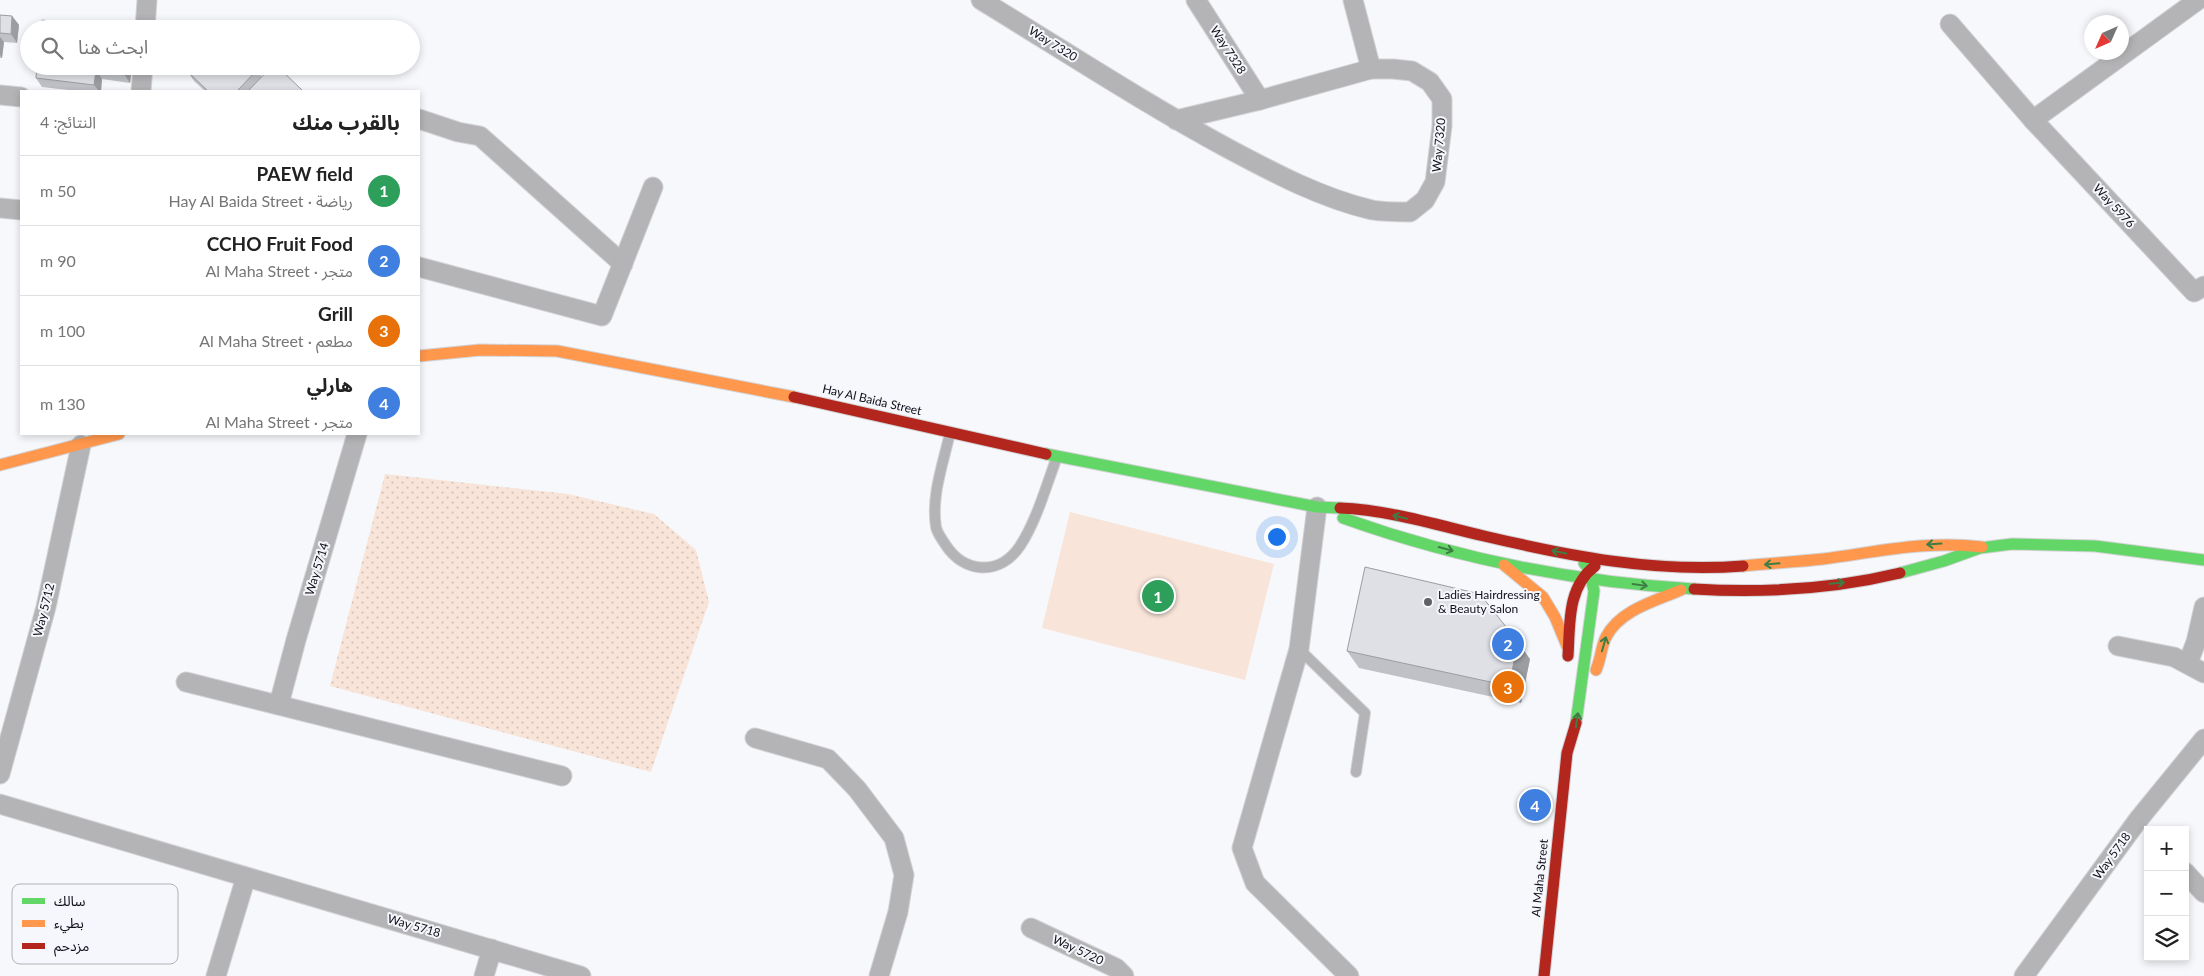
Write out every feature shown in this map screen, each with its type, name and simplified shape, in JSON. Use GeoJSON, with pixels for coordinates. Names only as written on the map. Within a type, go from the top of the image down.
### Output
{"type":"FeatureCollection","features":[{"type":"Feature","properties":{"kind":"main road","name":"Hay Al Baida Street"},"geometry":{"type":"LineString","coordinates":[[420,356],[480,350],[557,351],[767,391],[1057,456],[1317,507]]}},
{"type":"Feature","properties":{"kind":"main road"},"geometry":{"type":"LineString","coordinates":[[0,465],[116,435]]}},
{"type":"Feature","properties":{"kind":"main road"},"geometry":{"type":"LineString","coordinates":[[1317,507],[1382,512],[1577,556],[1610,562],[1679,568],[1718,568],[1821,559],[1924,544],[1959,544],[1982,547],[2018,544],[2096,546],[2204,560]]}},
{"type":"Feature","properties":{"kind":"main road"},"geometry":{"type":"LineString","coordinates":[[1317,507],[1374,529],[1502,562],[1587,574],[1648,586],[1724,590],[1766,589],[1865,580],[1918,569],[1982,547]]}},
{"type":"Feature","properties":{"kind":"main road"},"geometry":{"type":"LineString","coordinates":[[1577,556],[1587,574]]}},
{"type":"Feature","properties":{"kind":"main road"},"geometry":{"type":"LineString","coordinates":[[1502,562],[1511,573],[1529,584],[1545,599],[1553,611],[1569,650]]}},
{"type":"Feature","properties":{"kind":"main road"},"geometry":{"type":"LineString","coordinates":[[1567,668],[1574,592],[1587,574],[1599,564],[1610,562]]}},
{"type":"Feature","properties":{"kind":"main road","name":"Al Maha Street"},"geometry":{"type":"LineString","coordinates":[[1544,976],[1567,754],[1575,730],[1594,590],[1587,574]]}},
{"type":"Feature","properties":{"kind":"main road"},"geometry":{"type":"LineString","coordinates":[[1582,685],[1596,671],[1600,664],[1605,640],[1618,621],[1628,614],[1686,588]]}},
{"type":"Feature","properties":{"kind":"main road","name":"Al Maha Street"},"geometry":{"type":"LineString","coordinates":[[1563,722],[1567,754]]}},
{"type":"Feature","properties":{"kind":"street"},"geometry":{"type":"LineString","coordinates":[[146,20],[147,0]]}},
{"type":"Feature","properties":{"kind":"street","name":"Way 7320"},"geometry":{"type":"LineString","coordinates":[[981,0],[1176,120],[1290,181],[1342,201],[1373,210],[1410,212],[1425,200],[1436,182],[1442,126],[1442,99],[1430,82],[1412,71],[1371,69],[1260,100],[1176,120]]}},
{"type":"Feature","properties":{"kind":"street","name":"Way 7328"},"geometry":{"type":"LineString","coordinates":[[1196,0],[1260,100]]}},
{"type":"Feature","properties":{"kind":"street"},"geometry":{"type":"LineString","coordinates":[[1353,0],[1371,69]]}},
{"type":"Feature","properties":{"kind":"street"},"geometry":{"type":"LineString","coordinates":[[2033,120],[2198,0]]}},
{"type":"Feature","properties":{"kind":"street","name":"Way 5976"},"geometry":{"type":"LineString","coordinates":[[1950,24],[2033,120],[2199,289]]}},
{"type":"Feature","properties":{"kind":"street"},"geometry":{"type":"LineString","coordinates":[[141,90],[142,75]]}},
{"type":"Feature","properties":{"kind":"street"},"geometry":{"type":"LineString","coordinates":[[0,95],[20,97]]}},
{"type":"Feature","properties":{"kind":"street"},"geometry":{"type":"LineString","coordinates":[[420,119],[458,132],[480,136],[623,264]]}},
{"type":"Feature","properties":{"kind":"street"},"geometry":{"type":"LineString","coordinates":[[420,267],[602,316],[653,187]]}},
{"type":"Feature","properties":{"kind":"street"},"geometry":{"type":"LineString","coordinates":[[0,208],[20,210]]}},
{"type":"Feature","properties":{"kind":"street","name":"Way 5714"},"geometry":{"type":"LineString","coordinates":[[279,704],[357,435]]}},
{"type":"Feature","properties":{"kind":"street","name":"Way 5712"},"geometry":{"type":"LineString","coordinates":[[0,774],[46,607],[81,445]]}},
{"type":"Feature","properties":{"kind":"street"},"geometry":{"type":"LineString","coordinates":[[1317,507],[1299,649],[1242,848],[1255,883],[1349,976]]}},
{"type":"Feature","properties":{"kind":"street"},"geometry":{"type":"LineString","coordinates":[[2188,663],[2196,642],[2204,607]]}},
{"type":"Feature","properties":{"kind":"street"},"geometry":{"type":"LineString","coordinates":[[2118,646],[2160,653],[2188,663],[2204,673]]}},
{"type":"Feature","properties":{"kind":"street"},"geometry":{"type":"LineString","coordinates":[[186,682],[562,776]]}},
{"type":"Feature","properties":{"kind":"street"},"geometry":{"type":"LineString","coordinates":[[755,738],[828,759],[857,790],[894,838],[904,875],[898,912],[879,976]]}},
{"type":"Feature","properties":{"kind":"street","name":"Way 5718"},"geometry":{"type":"LineString","coordinates":[[2024,976],[2143,826],[2204,739]]}},
{"type":"Feature","properties":{"kind":"street","name":"Way 5718"},"geometry":{"type":"LineString","coordinates":[[0,804],[581,976]]}},
{"type":"Feature","properties":{"kind":"street"},"geometry":{"type":"LineString","coordinates":[[2189,876],[2204,893]]}},
{"type":"Feature","properties":{"kind":"street"},"geometry":{"type":"LineString","coordinates":[[216,976],[246,877]]}},
{"type":"Feature","properties":{"kind":"street","name":"Way 5720"},"geometry":{"type":"LineString","coordinates":[[1031,928],[1116,968],[1124,976]]}},
{"type":"Feature","properties":{"kind":"street"},"geometry":{"type":"LineString","coordinates":[[484,976],[492,949]]}},
{"type":"Feature","properties":{"kind":"lane"},"geometry":{"type":"LineString","coordinates":[[950,432],[934,507],[936,530],[948,549],[967,564],[979,568],[998,566],[1019,547],[1031,524],[1057,456]]}},
{"type":"Feature","properties":{"kind":"lane"},"geometry":{"type":"LineString","coordinates":[[1299,649],[1365,713],[1356,772]]}},
{"type":"Feature","properties":{"kind":"shaded area"},"geometry":{"type":"Polygon","coordinates":[[[385,474],[568,494],[654,514],[696,550],[709,602],[651,772],[330,686],[385,474]]]}},
{"type":"Feature","properties":{"kind":"shaded area"},"geometry":{"type":"Polygon","coordinates":[[[1070,512],[1274,564],[1245,680],[1042,628],[1070,512]]]}},
{"type":"Feature","properties":{"kind":"building"},"geometry":{"type":"Polygon","coordinates":[[[0,15],[12,16],[11,34],[0,33],[0,15]]]}},
{"type":"Feature","properties":{"kind":"building"},"geometry":{"type":"Polygon","coordinates":[[[36,75],[95,75],[94,85],[36,78],[36,75]]]}},
{"type":"Feature","properties":{"kind":"building"},"geometry":{"type":"Polygon","coordinates":[[[191,75],[252,75],[238,90],[207,90],[191,75]]]}},
{"type":"Feature","properties":{"kind":"building"},"geometry":{"type":"Polygon","coordinates":[[[263,75],[286,75],[302,90],[249,90],[263,75]]]}},
{"type":"Feature","properties":{"kind":"building"},"geometry":{"type":"Polygon","coordinates":[[[1365,567],[1480,594],[1518,642],[1509,686],[1347,651],[1365,567]]]}},
{"type":"Feature","properties":{"kind":"traffic: fast"},"geometry":{"type":"LineString","coordinates":[[1046,454],[1317,507],[1340,508]]}},
{"type":"Feature","properties":{"kind":"traffic: fast"},"geometry":{"type":"LineString","coordinates":[[1343,518],[1428,545],[1516,566],[1605,581],[1694,589]]}},
{"type":"Feature","properties":{"kind":"traffic: fast"},"geometry":{"type":"LineString","coordinates":[[1900,573],[1944,561],[1980,548],[2012,544],[2095,546],[2204,560]]}},
{"type":"Feature","properties":{"kind":"traffic: fast"},"geometry":{"type":"LineString","coordinates":[[1576,723],[1594,591],[1589,569],[1584,563]]}},
{"type":"Feature","properties":{"kind":"traffic: slow"},"geometry":{"type":"LineString","coordinates":[[420,356],[480,350],[557,351],[794,397]]}},
{"type":"Feature","properties":{"kind":"traffic: slow"},"geometry":{"type":"LineString","coordinates":[[0,465],[115,435]]}},
{"type":"Feature","properties":{"kind":"traffic: slow"},"geometry":{"type":"LineString","coordinates":[[1743,566],[1823,559],[1922,546],[1962,545],[1982,547]]}},
{"type":"Feature","properties":{"kind":"traffic: slow"},"geometry":{"type":"LineString","coordinates":[[1504,565],[1543,597],[1555,617],[1567,646]]}},
{"type":"Feature","properties":{"kind":"traffic: slow"},"geometry":{"type":"LineString","coordinates":[[1596,670],[1606,637],[1620,620],[1639,608],[1681,590]]}},
{"type":"Feature","properties":{"kind":"traffic: jam"},"geometry":{"type":"LineString","coordinates":[[794,397],[1046,454]]}},
{"type":"Feature","properties":{"kind":"traffic: jam"},"geometry":{"type":"LineString","coordinates":[[1340,508],[1395,515],[1548,550],[1613,561],[1678,567],[1743,566]]}},
{"type":"Feature","properties":{"kind":"traffic: jam"},"geometry":{"type":"LineString","coordinates":[[1568,656],[1570,619],[1575,595],[1579,584],[1595,566]]}},
{"type":"Feature","properties":{"kind":"traffic: jam"},"geometry":{"type":"LineString","coordinates":[[1694,589],[1771,590],[1823,586],[1900,573]]}},
{"type":"Feature","properties":{"kind":"traffic: jam"},"geometry":{"type":"LineString","coordinates":[[1544,976],[1567,753],[1576,723]]}},
{"type":"Feature","properties":{"kind":"place","name":"PAEW field"},"geometry":{"type":"Point","coordinates":[1158,596]}},
{"type":"Feature","properties":{"kind":"place","name":"Ladies Hairdressing & Beauty Salon"},"geometry":{"type":"Point","coordinates":[1428,602]}},
{"type":"Feature","properties":{"kind":"place","name":"CCHO Fruit Food"},"geometry":{"type":"Point","coordinates":[1508,644]}},
{"type":"Feature","properties":{"kind":"place","name":"Grill"},"geometry":{"type":"Point","coordinates":[1508,687]}},
{"type":"Feature","properties":{"kind":"place","name":"هارلي"},"geometry":{"type":"Point","coordinates":[1535,805]}}]}
